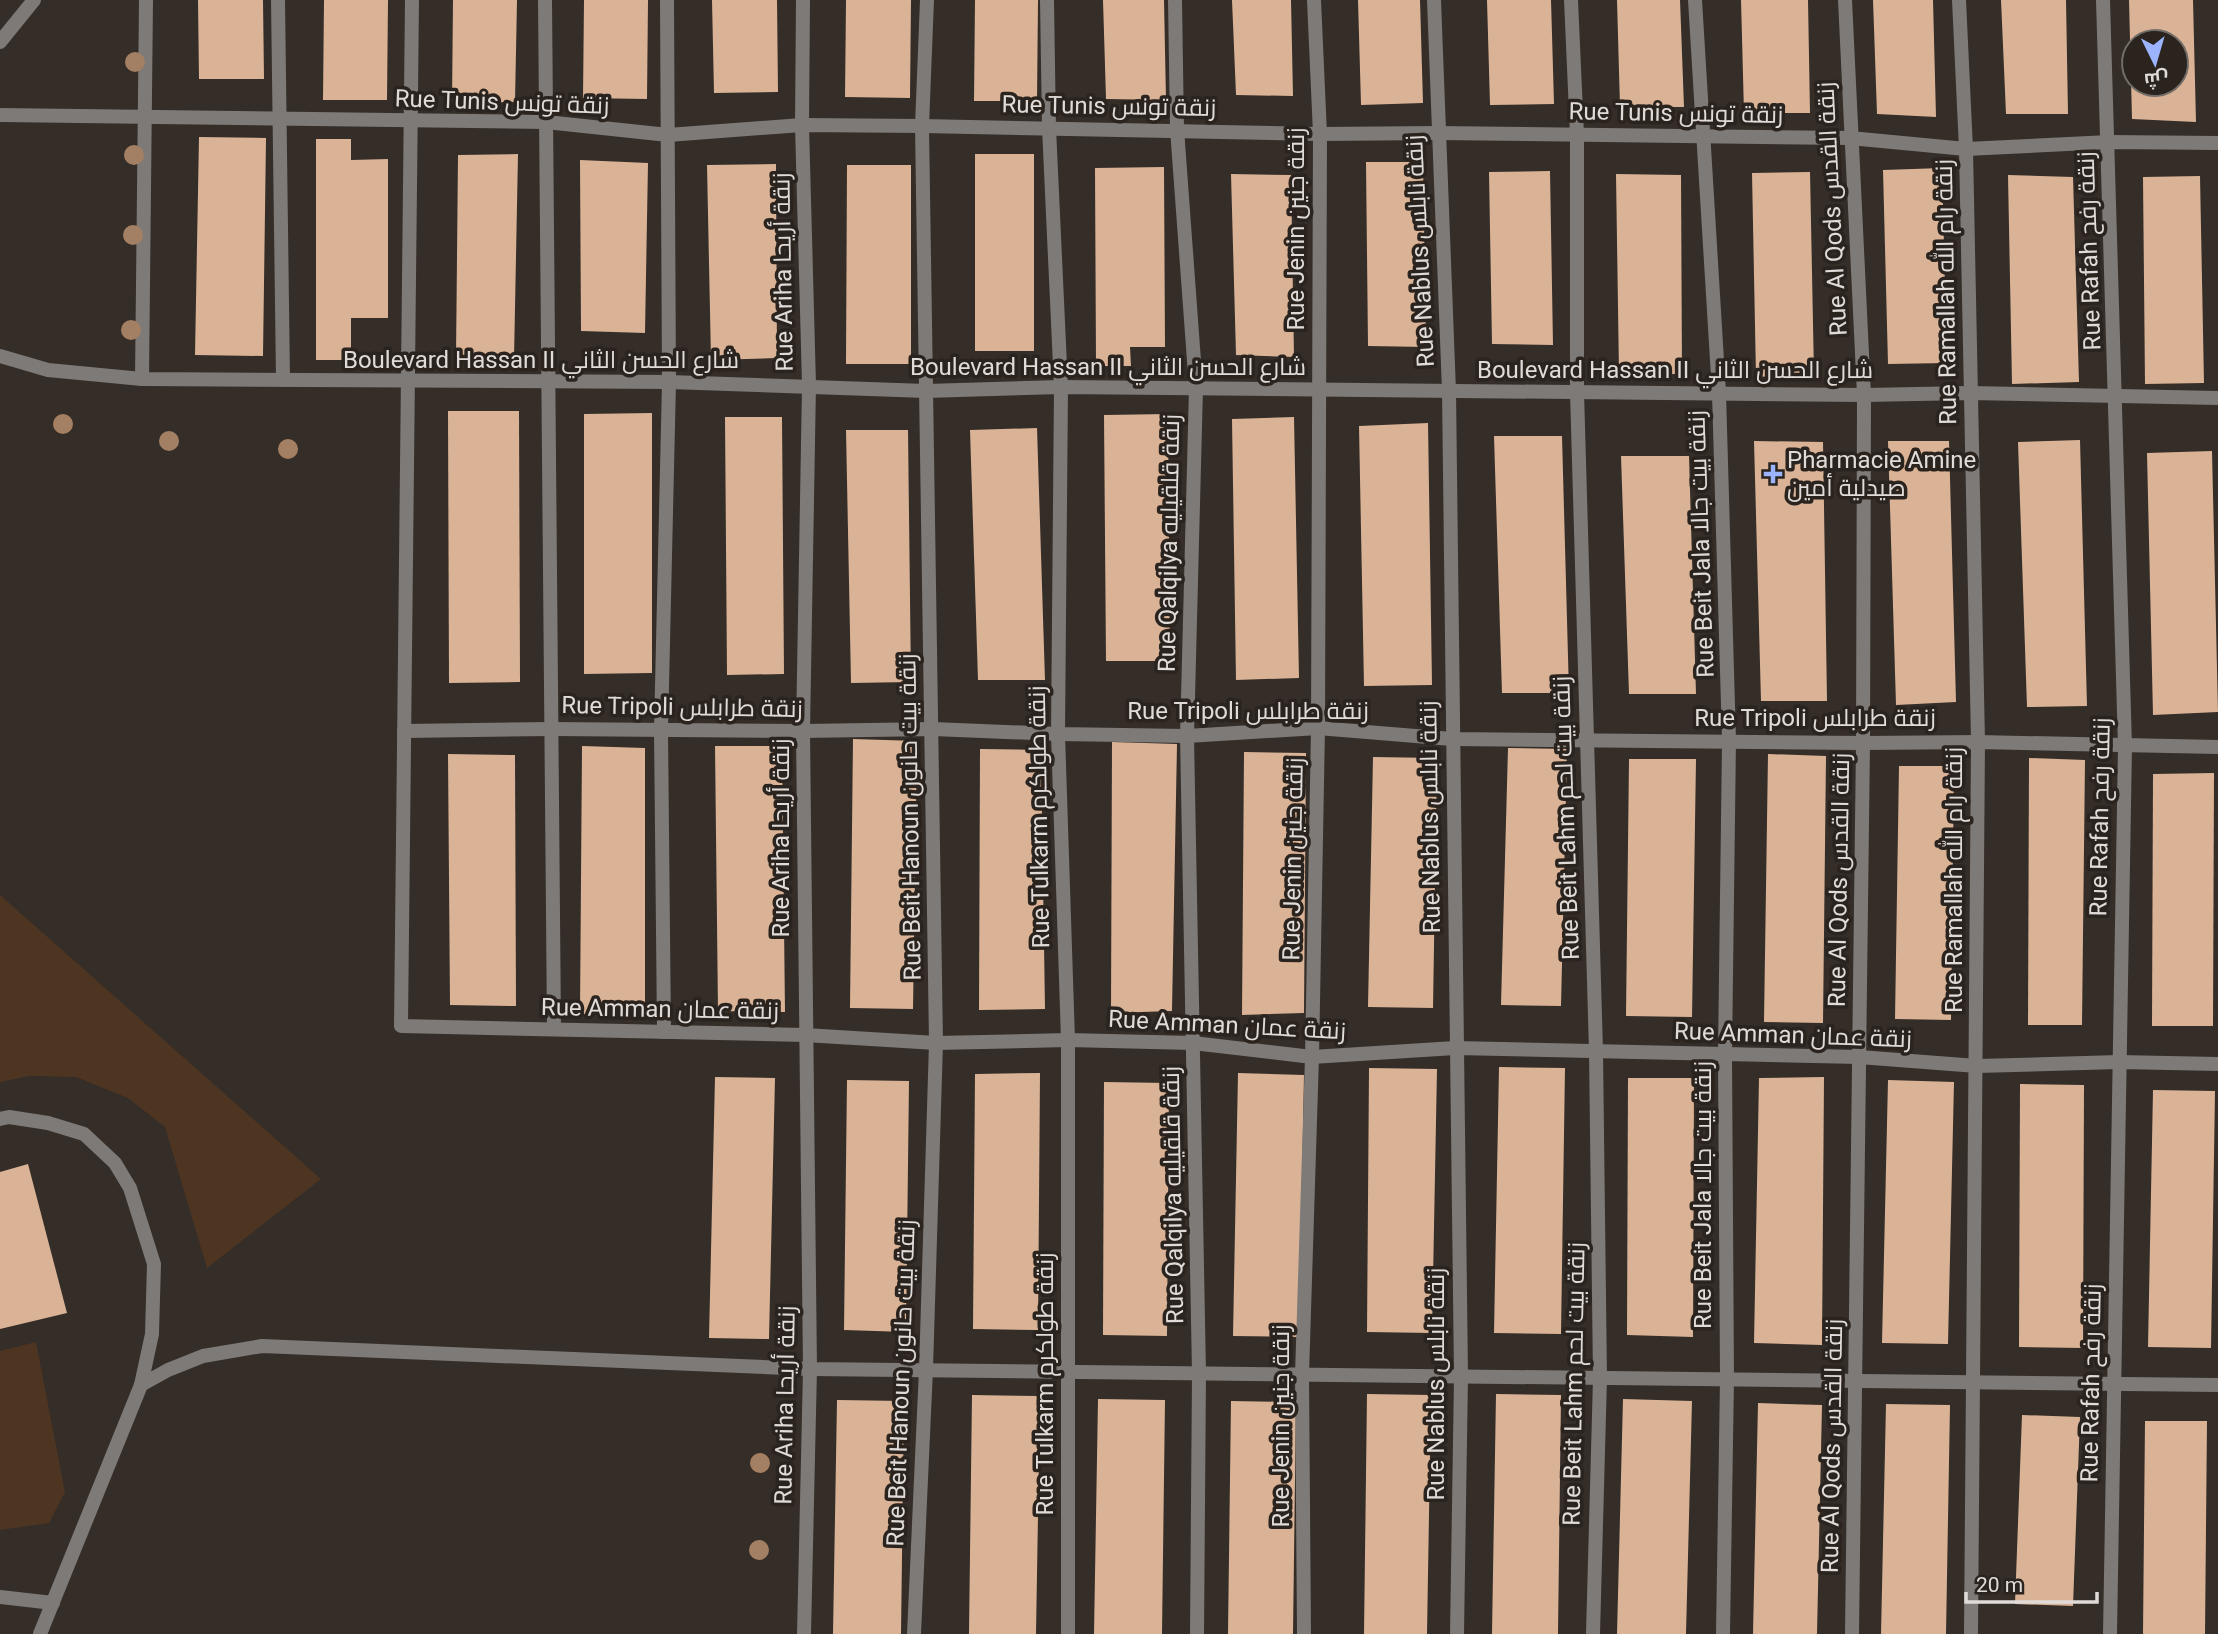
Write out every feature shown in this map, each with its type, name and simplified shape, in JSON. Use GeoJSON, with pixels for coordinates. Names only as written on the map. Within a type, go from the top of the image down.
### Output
{"type":"FeatureCollection","features":[{"type":"Feature","properties":{"kind":"street"},"geometry":{"type":"LineString","coordinates":[[0,42],[34,0]]}},
{"type":"Feature","properties":{"kind":"street"},"geometry":{"type":"LineString","coordinates":[[142,379],[146,0]]}},
{"type":"Feature","properties":{"kind":"street"},"geometry":{"type":"LineString","coordinates":[[278,0],[283,380]]}},
{"type":"Feature","properties":{"kind":"street"},"geometry":{"type":"LineString","coordinates":[[404,731],[412,0]]}},
{"type":"Feature","properties":{"kind":"street"},"geometry":{"type":"LineString","coordinates":[[545,0],[554,1029]]}},
{"type":"Feature","properties":{"kind":"street"},"geometry":{"type":"LineString","coordinates":[[664,1032],[661,730],[669,382],[667,0]]}},
{"type":"Feature","properties":{"kind":"street","name":"Rue Ariha زنقة أريحا"},"geometry":{"type":"LineString","coordinates":[[803,0],[809,385],[803,731],[810,1369],[804,1634]]}},
{"type":"Feature","properties":{"kind":"street","name":"Rue Beit Hanoun زنقة بيت حانون"},"geometry":{"type":"LineString","coordinates":[[914,1634],[926,1369],[936,1043],[922,125],[927,0]]}},
{"type":"Feature","properties":{"kind":"street","name":"Rue Tulkarm زنقة طولكرم"},"geometry":{"type":"LineString","coordinates":[[1047,0],[1049,128],[1061,387],[1058,734],[1068,1040],[1068,1634]]}},
{"type":"Feature","properties":{"kind":"street","name":"Rue Qalqilya زنقة قلقيليه"},"geometry":{"type":"LineString","coordinates":[[1175,0],[1177,130],[1196,388],[1187,736],[1199,1373],[1197,1634]]}},
{"type":"Feature","properties":{"kind":"street","name":"Rue Jenin زنقة جنين"},"geometry":{"type":"LineString","coordinates":[[1304,1634],[1302,1375],[1312,1057],[1318,728],[1320,134],[1314,0]]}},
{"type":"Feature","properties":{"kind":"street","name":"Rue Nablus زنقة نابلس"},"geometry":{"type":"LineString","coordinates":[[1434,0],[1437,133],[1449,391],[1461,1376],[1457,1634]]}},
{"type":"Feature","properties":{"kind":"street","name":"Rue Beit Lahm زنقة بيت لحم"},"geometry":{"type":"LineString","coordinates":[[1571,0],[1577,135],[1577,392],[1597,1051],[1600,1378],[1593,1634]]}},
{"type":"Feature","properties":{"kind":"street","name":"Rue Beit Jala زنقة بيت جالا"},"geometry":{"type":"LineString","coordinates":[[1695,0],[1719,393],[1729,740],[1725,1054],[1727,1379],[1723,1634]]}},
{"type":"Feature","properties":{"kind":"street","name":"Rue Al Qods زنقة القدس"},"geometry":{"type":"LineString","coordinates":[[1845,0],[1864,395],[1863,743],[1852,1634]]}},
{"type":"Feature","properties":{"kind":"street","name":"Rue Ramallah زنقة رام الله"},"geometry":{"type":"LineString","coordinates":[[1959,0],[1966,149],[1978,742],[1971,1634]]}},
{"type":"Feature","properties":{"kind":"street","name":"Rue Rafah زنقة رفح"},"geometry":{"type":"LineString","coordinates":[[2103,0],[2125,746],[2110,1634]]}},
{"type":"Feature","properties":{"kind":"street","name":"Rue Tunis زنقة تونس"},"geometry":{"type":"LineString","coordinates":[[0,115],[546,122],[668,135],[803,125],[922,125],[1320,134],[1850,138],[1966,149],[2109,142],[2218,143]]}},
{"type":"Feature","properties":{"kind":"street","name":"Boulevard Hassan II شارع الحسن الثاني"},"geometry":{"type":"LineString","coordinates":[[0,356],[48,370],[142,379],[669,382],[926,391],[1061,387],[1864,395],[1970,393],[2218,398]]}},
{"type":"Feature","properties":{"kind":"street","name":"Rue Tripoli زنقة طرابلس"},"geometry":{"type":"LineString","coordinates":[[404,731],[933,729],[1187,736],[1318,728],[1452,738],[1978,742],[2218,747]]}},
{"type":"Feature","properties":{"kind":"street","name":"Rue Amman زنقة عمان"},"geometry":{"type":"LineString","coordinates":[[404,731],[401,1026],[805,1035],[936,1043],[1068,1040],[1193,1043],[1312,1057],[1455,1048],[1859,1057],[1977,1066],[2119,1062],[2218,1064]]}},
{"type":"Feature","properties":{"kind":"street"},"geometry":{"type":"LineString","coordinates":[[0,1119],[9,1117],[84,1134],[115,1163],[130,1188],[154,1264],[152,1334],[141,1385],[40,1634]]}},
{"type":"Feature","properties":{"kind":"street"},"geometry":{"type":"LineString","coordinates":[[141,1385],[168,1370],[203,1356],[262,1346],[810,1369],[2218,1385]]}},
{"type":"Feature","properties":{"kind":"street"},"geometry":{"type":"LineString","coordinates":[[0,1597],[53,1603]]}},
{"type":"Feature","properties":{"kind":"shaded area"},"geometry":{"type":"Polygon","coordinates":[[[0,895],[321,1179],[207,1268],[165,1127],[128,1098],[76,1077],[30,1076],[0,1082],[0,895]]]}},
{"type":"Feature","properties":{"kind":"shaded area"},"geometry":{"type":"Polygon","coordinates":[[[36,1342],[65,1492],[49,1523],[0,1530],[0,1351],[36,1342]]]}},
{"type":"Feature","properties":{"kind":"building"},"geometry":{"type":"Polygon","coordinates":[[[198,0],[263,0],[264,79],[199,79],[198,0]]]}},
{"type":"Feature","properties":{"kind":"building"},"geometry":{"type":"Polygon","coordinates":[[[324,0],[388,0],[387,100],[323,100],[324,0]]]}},
{"type":"Feature","properties":{"kind":"building"},"geometry":{"type":"Polygon","coordinates":[[[453,0],[517,0],[515,102],[452,103],[453,0]]]}},
{"type":"Feature","properties":{"kind":"building"},"geometry":{"type":"Polygon","coordinates":[[[584,0],[648,0],[647,99],[583,98],[584,0]]]}},
{"type":"Feature","properties":{"kind":"building"},"geometry":{"type":"Polygon","coordinates":[[[712,0],[777,0],[778,92],[714,93],[712,0]]]}},
{"type":"Feature","properties":{"kind":"building"},"geometry":{"type":"Polygon","coordinates":[[[846,0],[911,0],[910,98],[845,97],[846,0]]]}},
{"type":"Feature","properties":{"kind":"building"},"geometry":{"type":"Polygon","coordinates":[[[975,0],[1038,0],[1037,101],[974,101],[975,0]]]}},
{"type":"Feature","properties":{"kind":"building"},"geometry":{"type":"Polygon","coordinates":[[[1103,0],[1164,0],[1166,100],[1106,99],[1103,0]]]}},
{"type":"Feature","properties":{"kind":"building"},"geometry":{"type":"Polygon","coordinates":[[[1232,0],[1291,0],[1293,96],[1236,95],[1232,0]]]}},
{"type":"Feature","properties":{"kind":"building"},"geometry":{"type":"Polygon","coordinates":[[[1358,0],[1420,0],[1423,103],[1361,105],[1358,0]]]}},
{"type":"Feature","properties":{"kind":"building"},"geometry":{"type":"Polygon","coordinates":[[[1487,0],[1551,0],[1554,104],[1490,105],[1487,0]]]}},
{"type":"Feature","properties":{"kind":"building"},"geometry":{"type":"Polygon","coordinates":[[[1617,0],[1680,0],[1684,107],[1620,107],[1617,0]]]}},
{"type":"Feature","properties":{"kind":"building"},"geometry":{"type":"Polygon","coordinates":[[[1741,0],[1808,0],[1810,113],[1744,113],[1741,0]]]}},
{"type":"Feature","properties":{"kind":"building"},"geometry":{"type":"Polygon","coordinates":[[[1873,0],[1933,0],[1936,117],[1877,114],[1873,0]]]}},
{"type":"Feature","properties":{"kind":"building"},"geometry":{"type":"Polygon","coordinates":[[[2001,0],[2066,0],[2068,114],[2006,114],[2001,0]]]}},
{"type":"Feature","properties":{"kind":"building"},"geometry":{"type":"Polygon","coordinates":[[[2129,0],[2193,0],[2196,122],[2132,119],[2131,98],[2190,98],[2190,28],[2130,28],[2129,0]]]}},
{"type":"Feature","properties":{"kind":"building"},"geometry":{"type":"Polygon","coordinates":[[[199,137],[266,138],[263,356],[195,355],[199,137]]]}},
{"type":"Feature","properties":{"kind":"building"},"geometry":{"type":"Polygon","coordinates":[[[316,139],[351,139],[351,160],[388,159],[388,318],[351,318],[351,360],[316,360],[316,139]]]}},
{"type":"Feature","properties":{"kind":"building"},"geometry":{"type":"Polygon","coordinates":[[[518,154],[514,359],[456,358],[458,155],[518,154]]]}},
{"type":"Feature","properties":{"kind":"building"},"geometry":{"type":"Polygon","coordinates":[[[975,154],[1034,154],[1034,351],[975,351],[975,154]]]}},
{"type":"Feature","properties":{"kind":"building"},"geometry":{"type":"Polygon","coordinates":[[[580,160],[648,163],[645,333],[581,331],[580,160]]]}},
{"type":"Feature","properties":{"kind":"building"},"geometry":{"type":"Polygon","coordinates":[[[1366,162],[1423,162],[1426,347],[1368,346],[1366,162]]]}},
{"type":"Feature","properties":{"kind":"building"},"geometry":{"type":"Polygon","coordinates":[[[776,164],[777,358],[711,360],[707,165],[776,164]]]}},
{"type":"Feature","properties":{"kind":"building"},"geometry":{"type":"Polygon","coordinates":[[[847,165],[911,165],[911,364],[846,364],[847,165]]]}},
{"type":"Feature","properties":{"kind":"building"},"geometry":{"type":"Polygon","coordinates":[[[1164,167],[1165,347],[1130,347],[1131,366],[1096,366],[1095,168],[1164,167]]]}},
{"type":"Feature","properties":{"kind":"building"},"geometry":{"type":"Polygon","coordinates":[[[1942,168],[1947,363],[1888,364],[1883,170],[1942,168]]]}},
{"type":"Feature","properties":{"kind":"building"},"geometry":{"type":"Polygon","coordinates":[[[1550,171],[1553,345],[1492,344],[1489,172],[1550,171]]]}},
{"type":"Feature","properties":{"kind":"building"},"geometry":{"type":"Polygon","coordinates":[[[1810,172],[1814,374],[1756,377],[1752,173],[1810,172]]]}},
{"type":"Feature","properties":{"kind":"building"},"geometry":{"type":"Polygon","coordinates":[[[1231,174],[1291,175],[1294,357],[1236,355],[1231,174]]]}},
{"type":"Feature","properties":{"kind":"building"},"geometry":{"type":"Polygon","coordinates":[[[1616,174],[1681,175],[1682,374],[1619,374],[1616,174]]]}},
{"type":"Feature","properties":{"kind":"building"},"geometry":{"type":"Polygon","coordinates":[[[2008,175],[2073,177],[2079,382],[2012,384],[2008,175]]]}},
{"type":"Feature","properties":{"kind":"building"},"geometry":{"type":"Polygon","coordinates":[[[2200,176],[2204,383],[2145,384],[2143,177],[2200,176]]]}},
{"type":"Feature","properties":{"kind":"building"},"geometry":{"type":"Polygon","coordinates":[[[448,411],[519,411],[520,682],[449,683],[448,411]]]}},
{"type":"Feature","properties":{"kind":"building"},"geometry":{"type":"Polygon","coordinates":[[[652,413],[652,673],[584,674],[584,414],[652,413]]]}},
{"type":"Feature","properties":{"kind":"building"},"geometry":{"type":"Polygon","coordinates":[[[1168,414],[1170,661],[1106,661],[1104,415],[1168,414]]]}},
{"type":"Feature","properties":{"kind":"building"},"geometry":{"type":"Polygon","coordinates":[[[725,417],[782,417],[784,674],[727,675],[725,417]]]}},
{"type":"Feature","properties":{"kind":"building"},"geometry":{"type":"Polygon","coordinates":[[[1294,417],[1299,678],[1236,680],[1232,419],[1294,417]]]}},
{"type":"Feature","properties":{"kind":"building"},"geometry":{"type":"Polygon","coordinates":[[[1428,423],[1432,685],[1364,686],[1359,426],[1428,423]]]}},
{"type":"Feature","properties":{"kind":"building"},"geometry":{"type":"Polygon","coordinates":[[[1037,428],[1045,680],[978,680],[970,430],[1037,428]]]}},
{"type":"Feature","properties":{"kind":"building"},"geometry":{"type":"Polygon","coordinates":[[[846,430],[908,430],[911,682],[851,683],[846,430]]]}},
{"type":"Feature","properties":{"kind":"building"},"geometry":{"type":"Polygon","coordinates":[[[1494,436],[1562,436],[1569,693],[1502,693],[1494,436]]]}},
{"type":"Feature","properties":{"kind":"building"},"geometry":{"type":"Polygon","coordinates":[[[2080,440],[2087,706],[2027,707],[2018,442],[2080,440]]]}},
{"type":"Feature","properties":{"kind":"building"},"geometry":{"type":"Polygon","coordinates":[[[1754,441],[1823,442],[1827,701],[1761,701],[1754,441]]]}},
{"type":"Feature","properties":{"kind":"building"},"geometry":{"type":"Polygon","coordinates":[[[1888,441],[1949,441],[1956,702],[1896,705],[1888,441]]]}},
{"type":"Feature","properties":{"kind":"building"},"geometry":{"type":"Polygon","coordinates":[[[2212,451],[2218,712],[2153,715],[2147,453],[2212,451]]]}},
{"type":"Feature","properties":{"kind":"building"},"geometry":{"type":"Polygon","coordinates":[[[1621,456],[1689,456],[1696,694],[1629,694],[1621,456]]]}},
{"type":"Feature","properties":{"kind":"building"},"geometry":{"type":"Polygon","coordinates":[[[853,739],[917,741],[913,1009],[850,1008],[853,739]]]}},
{"type":"Feature","properties":{"kind":"building"},"geometry":{"type":"Polygon","coordinates":[[[1112,742],[1177,744],[1172,1011],[1111,1013],[1112,742]]]}},
{"type":"Feature","properties":{"kind":"building"},"geometry":{"type":"Polygon","coordinates":[[[582,746],[645,748],[645,1015],[580,1014],[582,746]]]}},
{"type":"Feature","properties":{"kind":"building"},"geometry":{"type":"Polygon","coordinates":[[[715,746],[782,746],[785,1012],[718,1011],[715,746]]]}},
{"type":"Feature","properties":{"kind":"building"},"geometry":{"type":"Polygon","coordinates":[[[1508,748],[1567,749],[1561,1006],[1501,1005],[1508,748]]]}},
{"type":"Feature","properties":{"kind":"building"},"geometry":{"type":"Polygon","coordinates":[[[980,749],[1041,750],[1045,1009],[979,1010],[980,749]]]}},
{"type":"Feature","properties":{"kind":"building"},"geometry":{"type":"Polygon","coordinates":[[[1244,752],[1306,753],[1304,1013],[1242,1015],[1244,752]]]}},
{"type":"Feature","properties":{"kind":"building"},"geometry":{"type":"Polygon","coordinates":[[[448,754],[515,755],[516,1006],[450,1005],[448,754]]]}},
{"type":"Feature","properties":{"kind":"building"},"geometry":{"type":"Polygon","coordinates":[[[1768,754],[1826,756],[1823,1023],[1764,1022],[1768,754]]]}},
{"type":"Feature","properties":{"kind":"building"},"geometry":{"type":"Polygon","coordinates":[[[1373,757],[1437,758],[1433,1008],[1368,1007],[1373,757]]]}},
{"type":"Feature","properties":{"kind":"building"},"geometry":{"type":"Polygon","coordinates":[[[2029,758],[2085,760],[2082,1025],[2028,1025],[2029,758]]]}},
{"type":"Feature","properties":{"kind":"building"},"geometry":{"type":"Polygon","coordinates":[[[1629,759],[1696,759],[1692,1017],[1626,1016],[1629,759]]]}},
{"type":"Feature","properties":{"kind":"building"},"geometry":{"type":"Polygon","coordinates":[[[1899,766],[1954,766],[1951,1020],[1895,1019],[1899,766]]]}},
{"type":"Feature","properties":{"kind":"building"},"geometry":{"type":"Polygon","coordinates":[[[2214,773],[2213,1026],[2152,1026],[2153,774],[2214,773]]]}},
{"type":"Feature","properties":{"kind":"building"},"geometry":{"type":"Polygon","coordinates":[[[1499,1067],[1565,1068],[1561,1334],[1494,1333],[1499,1067]]]}},
{"type":"Feature","properties":{"kind":"building"},"geometry":{"type":"Polygon","coordinates":[[[1369,1068],[1437,1069],[1432,1333],[1367,1332],[1369,1068]]]}},
{"type":"Feature","properties":{"kind":"building"},"geometry":{"type":"Polygon","coordinates":[[[1040,1073],[1038,1330],[973,1329],[975,1074],[1040,1073]]]}},
{"type":"Feature","properties":{"kind":"building"},"geometry":{"type":"Polygon","coordinates":[[[1238,1073],[1304,1075],[1299,1337],[1233,1336],[1238,1073]]]}},
{"type":"Feature","properties":{"kind":"building"},"geometry":{"type":"Polygon","coordinates":[[[715,1077],[775,1078],[769,1339],[709,1338],[715,1077]]]}},
{"type":"Feature","properties":{"kind":"building"},"geometry":{"type":"Polygon","coordinates":[[[1824,1077],[1822,1345],[1754,1343],[1759,1078],[1824,1077]]]}},
{"type":"Feature","properties":{"kind":"building"},"geometry":{"type":"Polygon","coordinates":[[[1628,1078],[1694,1078],[1693,1337],[1627,1335],[1628,1078]]]}},
{"type":"Feature","properties":{"kind":"building"},"geometry":{"type":"Polygon","coordinates":[[[847,1080],[909,1081],[906,1332],[844,1330],[847,1080]]]}},
{"type":"Feature","properties":{"kind":"building"},"geometry":{"type":"Polygon","coordinates":[[[1888,1080],[1954,1082],[1948,1344],[1882,1343],[1888,1080]]]}},
{"type":"Feature","properties":{"kind":"building"},"geometry":{"type":"Polygon","coordinates":[[[1104,1082],[1169,1083],[1167,1336],[1103,1335],[1104,1082]]]}},
{"type":"Feature","properties":{"kind":"building"},"geometry":{"type":"Polygon","coordinates":[[[2020,1084],[2084,1085],[2083,1348],[2019,1347],[2020,1084]]]}},
{"type":"Feature","properties":{"kind":"building"},"geometry":{"type":"Polygon","coordinates":[[[2153,1090],[2215,1091],[2211,1348],[2148,1347],[2153,1090]]]}},
{"type":"Feature","properties":{"kind":"building"},"geometry":{"type":"Polygon","coordinates":[[[28,1164],[67,1313],[0,1329],[0,1172],[28,1164]]]}},
{"type":"Feature","properties":{"kind":"building"},"geometry":{"type":"Polygon","coordinates":[[[1367,1394],[1431,1395],[1427,1634],[1364,1634],[1367,1394]]]}},
{"type":"Feature","properties":{"kind":"building"},"geometry":{"type":"Polygon","coordinates":[[[1496,1394],[1561,1395],[1558,1634],[1492,1634],[1496,1394]]]}},
{"type":"Feature","properties":{"kind":"building"},"geometry":{"type":"Polygon","coordinates":[[[972,1395],[1040,1396],[1036,1634],[969,1634],[972,1395]]]}},
{"type":"Feature","properties":{"kind":"building"},"geometry":{"type":"Polygon","coordinates":[[[1098,1399],[1165,1400],[1162,1634],[1094,1634],[1098,1399]]]}},
{"type":"Feature","properties":{"kind":"building"},"geometry":{"type":"Polygon","coordinates":[[[1623,1399],[1692,1401],[1686,1634],[1617,1634],[1623,1399]]]}},
{"type":"Feature","properties":{"kind":"building"},"geometry":{"type":"Polygon","coordinates":[[[837,1400],[904,1401],[901,1634],[833,1634],[837,1400]]]}},
{"type":"Feature","properties":{"kind":"building"},"geometry":{"type":"Polygon","coordinates":[[[1231,1401],[1296,1402],[1293,1634],[1228,1634],[1231,1401]]]}},
{"type":"Feature","properties":{"kind":"building"},"geometry":{"type":"Polygon","coordinates":[[[1758,1403],[1822,1405],[1817,1634],[1753,1634],[1758,1403]]]}},
{"type":"Feature","properties":{"kind":"building"},"geometry":{"type":"Polygon","coordinates":[[[1886,1404],[1950,1405],[1946,1634],[1881,1634],[1886,1404]]]}},
{"type":"Feature","properties":{"kind":"building"},"geometry":{"type":"Polygon","coordinates":[[[2022,1415],[2080,1417],[2073,1606],[2015,1604],[2022,1415]]]}},
{"type":"Feature","properties":{"kind":"building"},"geometry":{"type":"Polygon","coordinates":[[[2145,1421],[2207,1421],[2205,1634],[2143,1634],[2145,1421]]]}},
{"type":"Feature","properties":{"kind":"place","name":"Pharmacie Amine صيدلية أمين"},"geometry":{"type":"Point","coordinates":[1773,474]}}]}
